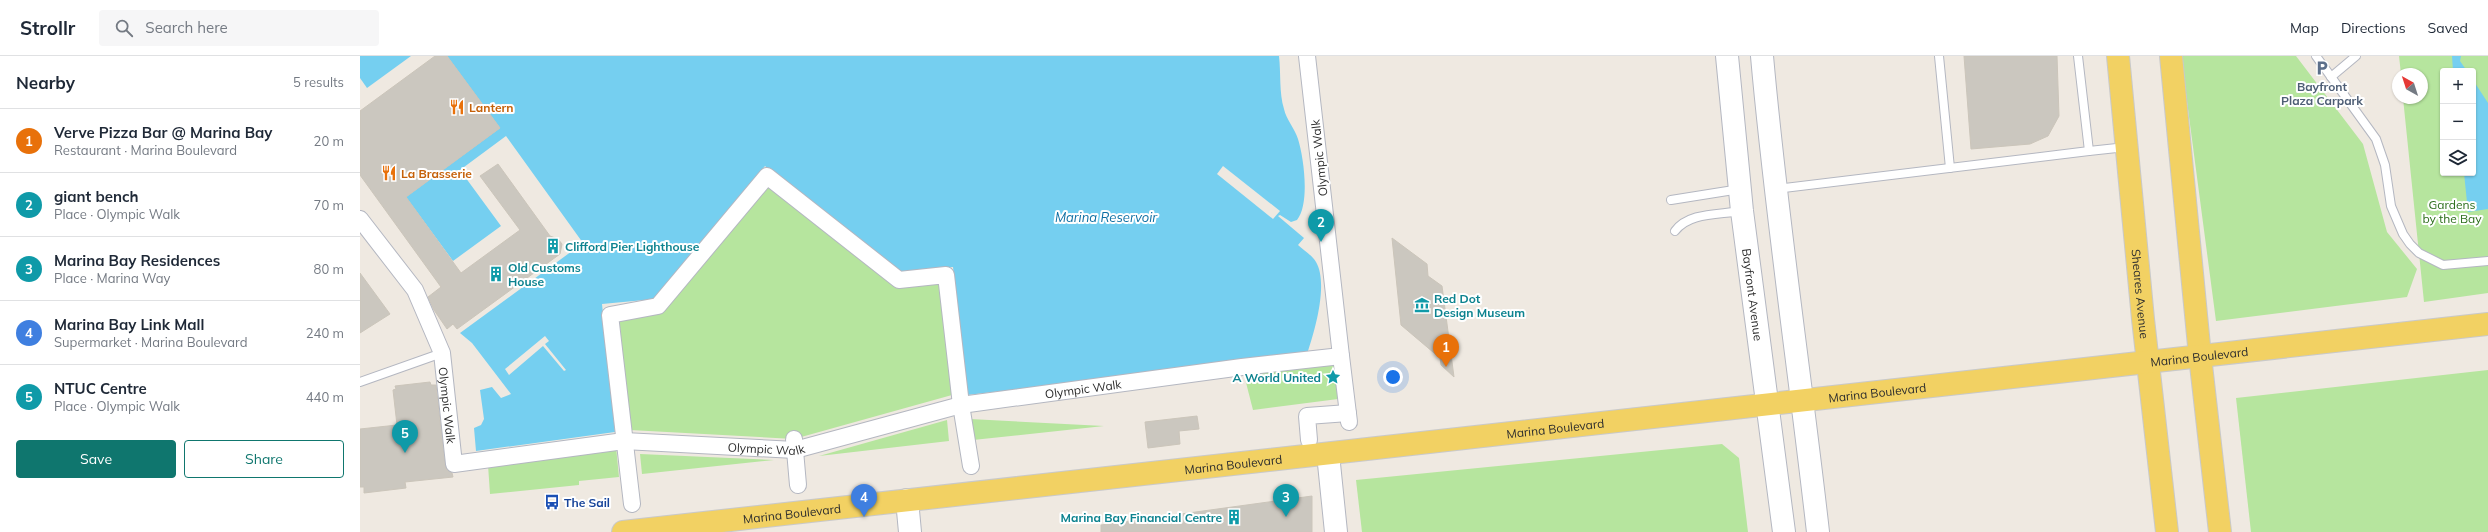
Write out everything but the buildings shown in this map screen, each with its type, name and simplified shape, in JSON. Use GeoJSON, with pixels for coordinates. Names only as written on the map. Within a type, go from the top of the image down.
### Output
{"type":"FeatureCollection","features":[{"type":"Feature","properties":{"kind":"main road","name":"Bayfront Avenue"},"geometry":{"type":"LineString","coordinates":[[1727,56],[1742,211],[1784,532]]}},
{"type":"Feature","properties":{"kind":"main road"},"geometry":{"type":"LineString","coordinates":[[1762,56],[1784,189],[1803,401],[1818,532]]}},
{"type":"Feature","properties":{"kind":"main road","name":"Sheares Avenue"},"geometry":{"type":"LineString","coordinates":[[2118,56],[2148,362],[2168,532]]}},
{"type":"Feature","properties":{"kind":"main road"},"geometry":{"type":"LineString","coordinates":[[2171,56],[2200,356],[2220,532]]}},
{"type":"Feature","properties":{"kind":"main road","name":"Marina Boulevard"},"geometry":{"type":"LineString","coordinates":[[623,532],[675,530],[736,519],[2488,324]]}},
{"type":"Feature","properties":{"kind":"main road"},"geometry":{"type":"LineString","coordinates":[[1328,454],[1336,532]]}},
{"type":"Feature","properties":{"kind":"main road"},"geometry":{"type":"LineString","coordinates":[[907,500],[910,532]]}},
{"type":"Feature","properties":{"kind":"main road"},"geometry":{"type":"LineString","coordinates":[[717,532],[736,519]]}},
{"type":"Feature","properties":{"kind":"street","name":"Olympic Walk"},"geometry":{"type":"LineString","coordinates":[[1307,56],[1349,417],[1307,416],[1309,440]]}},
{"type":"Feature","properties":{"kind":"street"},"geometry":{"type":"LineString","coordinates":[[632,504],[610,315],[658,306],[767,176],[899,280],[946,275],[961,405],[971,466]]}},
{"type":"Feature","properties":{"kind":"street","name":"Olympic Walk"},"geometry":{"type":"LineString","coordinates":[[360,219],[415,290],[442,353],[454,464],[624,441],[794,445],[961,405],[1242,367],[1341,356]]}},
{"type":"Feature","properties":{"kind":"street"},"geometry":{"type":"LineString","coordinates":[[794,445],[798,485]]}},
{"type":"Feature","properties":{"kind":"lane"},"geometry":{"type":"LineString","coordinates":[[1939,56],[1950,168]]}},
{"type":"Feature","properties":{"kind":"lane"},"geometry":{"type":"LineString","coordinates":[[2078,56],[2089,151]]}},
{"type":"Feature","properties":{"kind":"lane"},"geometry":{"type":"LineString","coordinates":[[2316,56],[2376,139],[2385,165],[2392,206],[2403,234],[2410,244],[2419,253],[2443,265],[2488,261]]}},
{"type":"Feature","properties":{"kind":"lane"},"geometry":{"type":"LineString","coordinates":[[2331,76],[2356,56]]}},
{"type":"Feature","properties":{"kind":"lane"},"geometry":{"type":"LineString","coordinates":[[1784,189],[2126,146]]}},
{"type":"Feature","properties":{"kind":"lane"},"geometry":{"type":"LineString","coordinates":[[1672,200],[1740,189]]}},
{"type":"Feature","properties":{"kind":"lane"},"geometry":{"type":"LineString","coordinates":[[1675,231],[1681,223],[1690,218],[1742,211]]}},
{"type":"Feature","properties":{"kind":"lane"},"geometry":{"type":"LineString","coordinates":[[360,382],[442,353]]}},
{"type":"Feature","properties":{"kind":"green space"},"geometry":{"type":"Polygon","coordinates":[[[2181,56],[2296,56],[2363,144],[2387,232],[2417,269],[2407,297],[2216,321],[2181,56]]]}},
{"type":"Feature","properties":{"kind":"green space","name":"Gardens by the Bay"},"geometry":{"type":"Polygon","coordinates":[[[2399,56],[2488,56],[2488,293],[2424,302],[2404,104],[2428,104],[2428,68],[2400,68],[2399,56]]]}},
{"type":"Feature","properties":{"kind":"green space"},"geometry":{"type":"Polygon","coordinates":[[[768,186],[896,288],[940,283],[952,395],[794,439],[630,430],[619,317],[662,313],[768,186]]]}},
{"type":"Feature","properties":{"kind":"green space"},"geometry":{"type":"Polygon","coordinates":[[[1341,356],[1338,399],[1253,410],[1242,367],[1341,356]]]}},
{"type":"Feature","properties":{"kind":"green space"},"geometry":{"type":"Polygon","coordinates":[[[2488,370],[2488,532],[2251,532],[2236,398],[2488,370]]]}},
{"type":"Feature","properties":{"kind":"green space"},"geometry":{"type":"Polygon","coordinates":[[[970,419],[1104,426],[973,440],[970,419]]]}},
{"type":"Feature","properties":{"kind":"green space"},"geometry":{"type":"Polygon","coordinates":[[[947,420],[949,441],[819,456],[947,420]]]}},
{"type":"Feature","properties":{"kind":"green space"},"geometry":{"type":"Polygon","coordinates":[[[1722,444],[1739,458],[1748,532],[1362,532],[1356,480],[1722,444]]]}},
{"type":"Feature","properties":{"kind":"green space"},"geometry":{"type":"Polygon","coordinates":[[[616,447],[619,477],[579,481],[579,485],[490,494],[488,465],[616,447]]]}},
{"type":"Feature","properties":{"kind":"green space"},"geometry":{"type":"Polygon","coordinates":[[[640,454],[774,460],[642,474],[640,454]]]}},
{"type":"Feature","properties":{"kind":"water"},"geometry":{"type":"Polygon","coordinates":[[[360,56],[411,56],[367,88],[360,78],[360,56]]]}},
{"type":"Feature","properties":{"kind":"water","name":"Marina Reservoir"},"geometry":{"type":"Polygon","coordinates":[[[447,56],[1279,56],[1282,103],[1285,113],[1297,135],[1304,169],[1305,192],[1301,213],[1297,220],[1291,222],[1280,215],[1278,216],[1304,238],[1298,245],[1314,259],[1320,271],[1321,296],[1319,309],[1313,336],[1306,357],[967,395],[953,267],[901,273],[765,166],[655,299],[602,304],[615,432],[476,451],[474,428],[481,425],[484,419],[480,390],[492,387],[501,398],[511,394],[472,343],[460,333],[583,243],[506,136],[460,170],[501,226],[453,261],[406,197],[500,128],[447,56]]]}},
{"type":"Feature","properties":{"kind":"water"},"geometry":{"type":"Polygon","coordinates":[[[2452,56],[2461,56],[2460,61],[2465,68],[2453,68],[2452,56]]]}},
{"type":"Feature","properties":{"kind":"water"},"geometry":{"type":"Polygon","coordinates":[[[2476,85],[2488,103],[2488,209],[2468,212],[2464,176],[2476,176],[2476,85]]]}},
{"type":"Feature","properties":{"kind":"pier"},"geometry":{"type":"Polygon","coordinates":[[[1223,166],[1280,211],[1273,219],[1217,174],[1223,166]]]}},
{"type":"Feature","properties":{"kind":"pier"},"geometry":{"type":"Polygon","coordinates":[[[545,336],[549,341],[545,344],[566,370],[564,371],[543,346],[509,375],[505,369],[545,336]]]}},
{"type":"Feature","properties":{"kind":"place","name":"Bayfront Plaza Carpark"},"geometry":{"type":"Point","coordinates":[2322,68]}},
{"type":"Feature","properties":{"kind":"place","name":"Lantern"},"geometry":{"type":"Point","coordinates":[457,107]}},
{"type":"Feature","properties":{"kind":"place","name":"La Brasserie"},"geometry":{"type":"Point","coordinates":[389,173]}},
{"type":"Feature","properties":{"kind":"place","name":"giant bench"},"geometry":{"type":"Point","coordinates":[1321,242]}},
{"type":"Feature","properties":{"kind":"place","name":"Clifford Pier Lighthouse"},"geometry":{"type":"Point","coordinates":[553,246]}},
{"type":"Feature","properties":{"kind":"place","name":"Old Customs House"},"geometry":{"type":"Point","coordinates":[496,274]}},
{"type":"Feature","properties":{"kind":"place","name":"Red Dot Design Museum"},"geometry":{"type":"Point","coordinates":[1422,305]}},
{"type":"Feature","properties":{"kind":"place","name":"Verve Pizza Bar @ Marina Bay"},"geometry":{"type":"Point","coordinates":[1446,367]}},
{"type":"Feature","properties":{"kind":"place","name":"A World United"},"geometry":{"type":"Point","coordinates":[1333,377]}},
{"type":"Feature","properties":{"kind":"place","name":"NTUC Centre"},"geometry":{"type":"Point","coordinates":[405,453]}},
{"type":"Feature","properties":{"kind":"place","name":"The Sail"},"geometry":{"type":"Point","coordinates":[552,502]}},
{"type":"Feature","properties":{"kind":"place","name":"Marina Bay Link Mall"},"geometry":{"type":"Point","coordinates":[864,517]}},
{"type":"Feature","properties":{"kind":"place","name":"Marina Bay Financial Centre"},"geometry":{"type":"Point","coordinates":[1234,517]}},
{"type":"Feature","properties":{"kind":"place","name":"Marina Bay Residences"},"geometry":{"type":"Point","coordinates":[1286,517]}}]}
